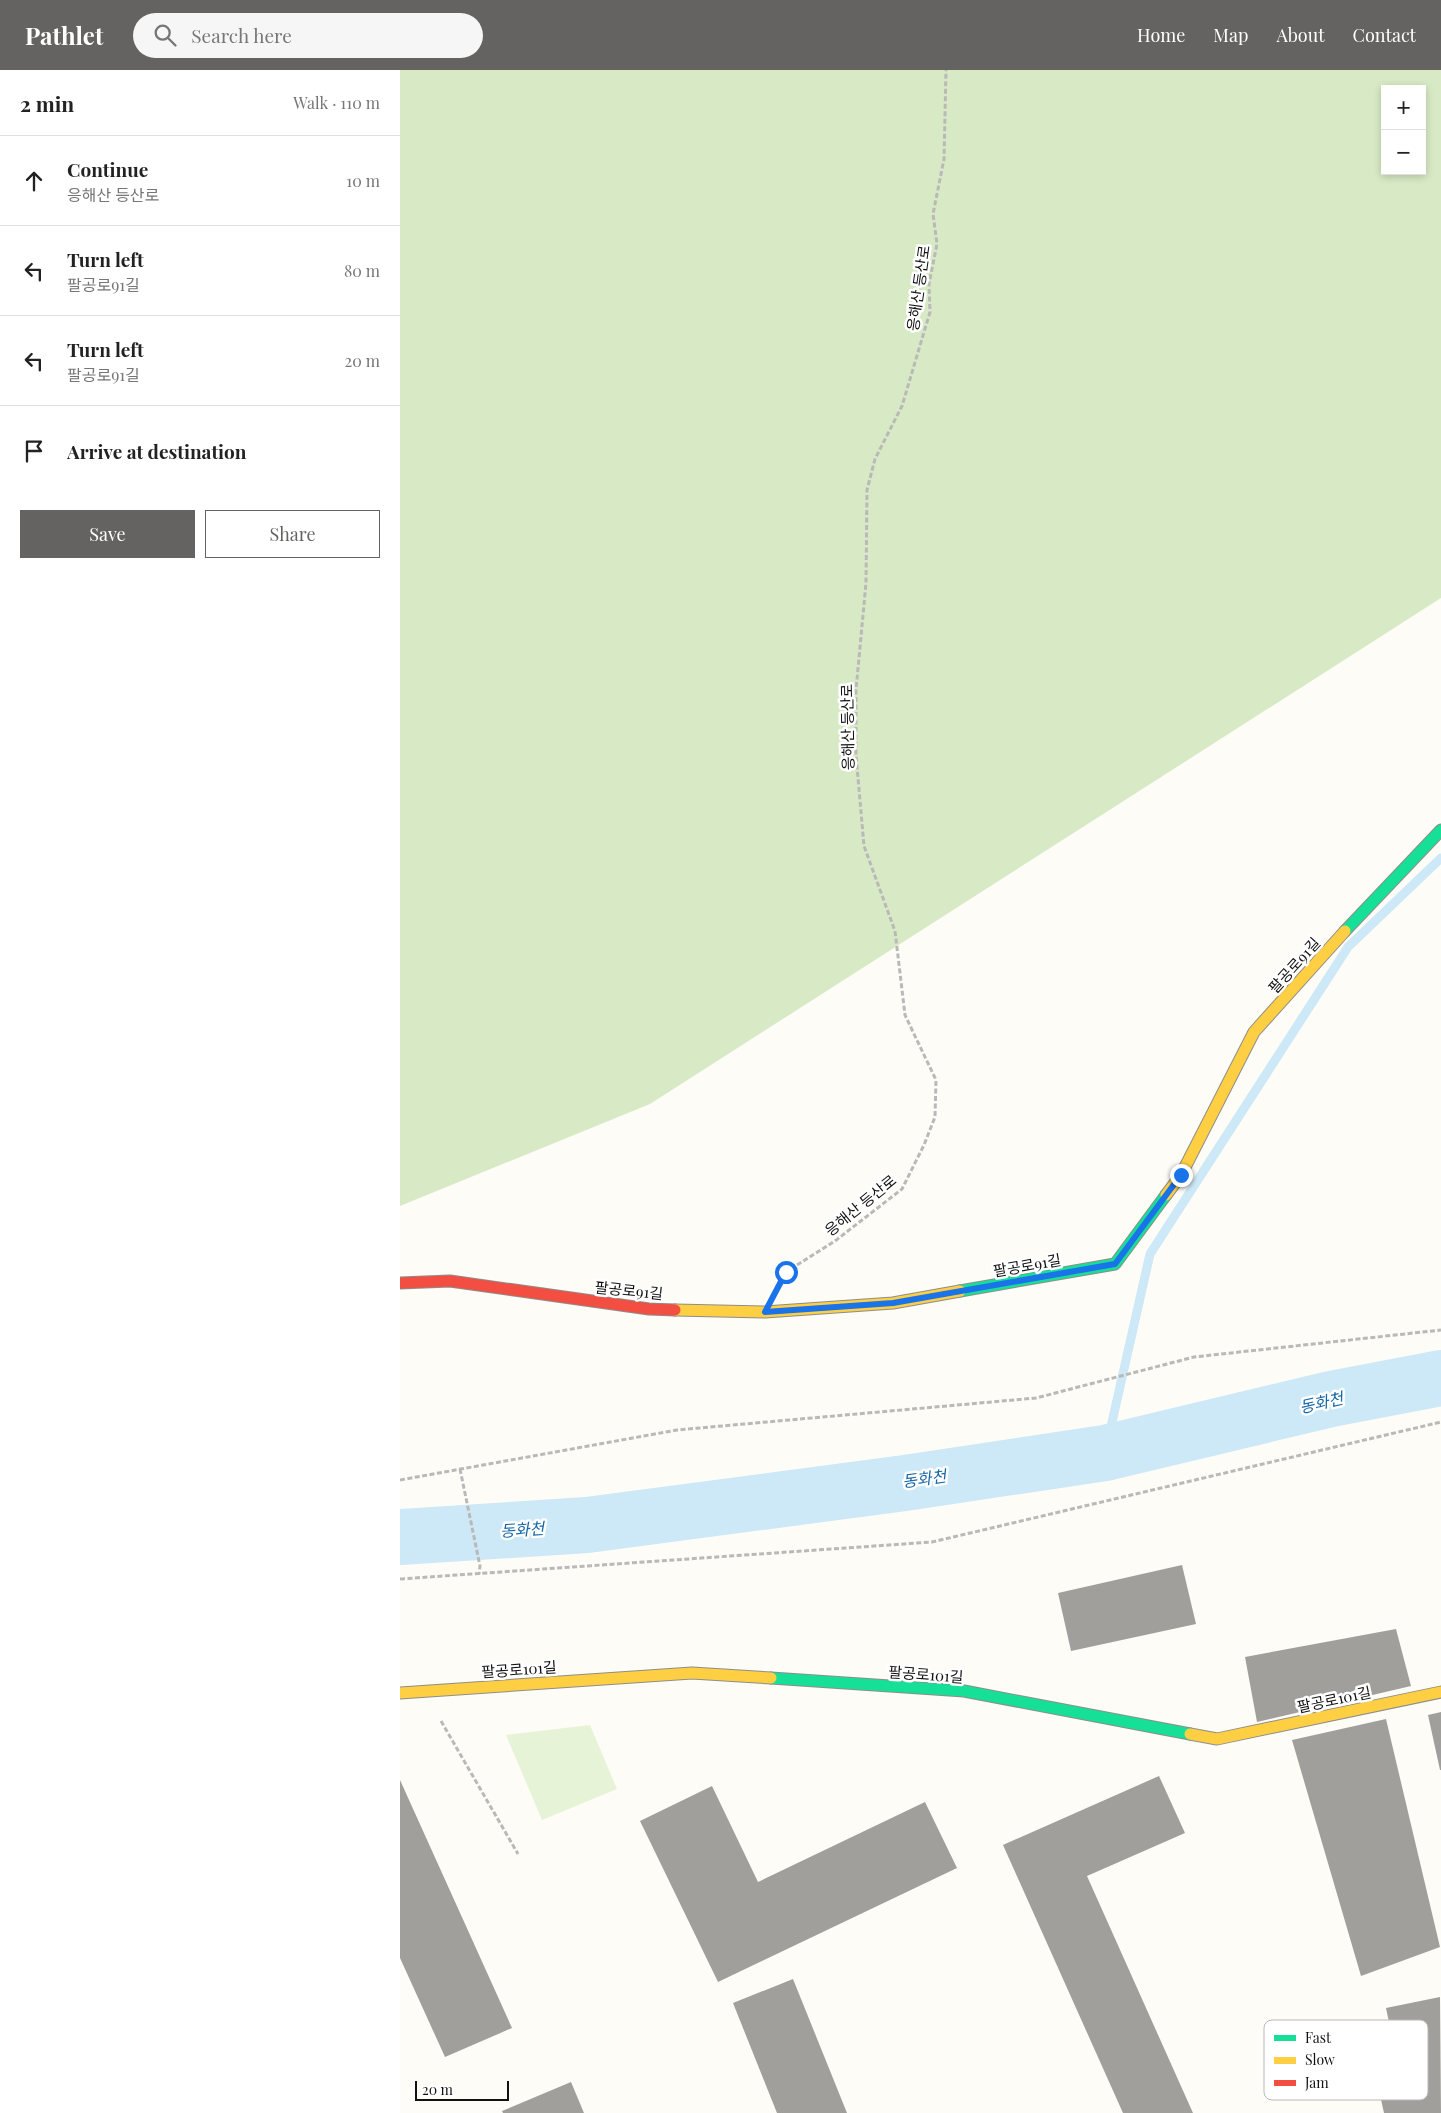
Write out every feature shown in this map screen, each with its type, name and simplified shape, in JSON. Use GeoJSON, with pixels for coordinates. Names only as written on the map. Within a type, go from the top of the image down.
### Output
{"type":"FeatureCollection","features":[{"type":"Feature","properties":{"kind":"street","name":"팔공로91길"},"geometry":{"type":"LineString","coordinates":[[400,1283],[450,1281],[649,1309],[765,1312],[893,1303],[1115,1264],[1181,1175],[1254,1032],[1384,889],[1441,830]]}},
{"type":"Feature","properties":{"kind":"street","name":"팔공로101길"},"geometry":{"type":"LineString","coordinates":[[400,1693],[692,1673],[964,1691],[1216,1738],[1441,1692]]}},
{"type":"Feature","properties":{"kind":"path","name":"응해산 등산로"},"geometry":{"type":"LineString","coordinates":[[765,1312],[786,1272],[835,1241],[902,1189],[924,1145],[935,1117],[936,1080],[905,1015],[895,931],[864,846],[856,755],[856,690],[866,584],[866,490],[875,459],[902,406],[930,312],[929,284],[937,244],[933,214],[944,159],[946,70]]}},
{"type":"Feature","properties":{"kind":"path"},"geometry":{"type":"LineString","coordinates":[[400,1480],[678,1430],[1036,1398],[1194,1356],[1441,1330]]}},
{"type":"Feature","properties":{"kind":"path"},"geometry":{"type":"LineString","coordinates":[[400,1579],[932,1542],[1441,1422]]}},
{"type":"Feature","properties":{"kind":"path"},"geometry":{"type":"LineString","coordinates":[[460,1469],[480,1566],[479,1574]]}},
{"type":"Feature","properties":{"kind":"path"},"geometry":{"type":"LineString","coordinates":[[424,1691],[518,1854]]}},
{"type":"Feature","properties":{"kind":"green space"},"geometry":{"type":"Polygon","coordinates":[[[400,70],[1441,70],[1441,598],[650,1104],[400,1206],[400,70]]]}},
{"type":"Feature","properties":{"kind":"green space"},"geometry":{"type":"Polygon","coordinates":[[[590,1725],[617,1789],[542,1820],[506,1735],[590,1725]]]}},
{"type":"Feature","properties":{"kind":"building"},"geometry":{"type":"Polygon","coordinates":[[[1182,1565],[1196,1624],[1071,1651],[1058,1593],[1182,1565]]]}},
{"type":"Feature","properties":{"kind":"building"},"geometry":{"type":"Polygon","coordinates":[[[1396,1629],[1411,1686],[1257,1722],[1245,1657],[1396,1629]]]}},
{"type":"Feature","properties":{"kind":"building"},"geometry":{"type":"Polygon","coordinates":[[[1441,1712],[1441,1770],[1440,1770],[1428,1715],[1441,1712]]]}},
{"type":"Feature","properties":{"kind":"building"},"geometry":{"type":"Polygon","coordinates":[[[1386,1719],[1440,1947],[1361,1976],[1292,1740],[1386,1719]]]}},
{"type":"Feature","properties":{"kind":"building"},"geometry":{"type":"Polygon","coordinates":[[[1159,1776],[1185,1833],[1087,1876],[1193,2113],[1123,2113],[1003,1845],[1159,1776]]]}},
{"type":"Feature","properties":{"kind":"building"},"geometry":{"type":"Polygon","coordinates":[[[400,1780],[512,2028],[445,2057],[400,1958],[400,1780]]]}},
{"type":"Feature","properties":{"kind":"building"},"geometry":{"type":"Polygon","coordinates":[[[712,1786],[758,1882],[925,1802],[957,1868],[718,1982],[640,1821],[712,1786]]]}},
{"type":"Feature","properties":{"kind":"building"},"geometry":{"type":"Polygon","coordinates":[[[793,1979],[847,2113],[777,2113],[733,2003],[793,1979]]]}},
{"type":"Feature","properties":{"kind":"building"},"geometry":{"type":"Polygon","coordinates":[[[1440,1997],[1441,2113],[1384,2113],[1381,2100],[1428,2100],[1428,2020],[1389,2020],[1386,2008],[1440,1997]]]}},
{"type":"Feature","properties":{"kind":"building"},"geometry":{"type":"Polygon","coordinates":[[[571,2082],[584,2113],[503,2113],[502,2111],[571,2082]]]}},
{"type":"Feature","properties":{"kind":"waterway"},"geometry":{"type":"LineString","coordinates":[[1105,1453],[1150,1254],[1348,947],[1441,858]]}},
{"type":"Feature","properties":{"kind":"waterway","name":"동화천"},"geometry":{"type":"LineString","coordinates":[[400,1537],[587,1525],[905,1483],[1105,1453],[1331,1399],[1441,1378]]}},
{"type":"Feature","properties":{"kind":"traffic: fast"},"geometry":{"type":"LineString","coordinates":[[1345,931],[1441,830]]}},
{"type":"Feature","properties":{"kind":"traffic: fast"},"geometry":{"type":"LineString","coordinates":[[960,1291],[1115,1264],[1166,1195]]}},
{"type":"Feature","properties":{"kind":"traffic: fast"},"geometry":{"type":"LineString","coordinates":[[771,1678],[964,1691],[1190,1734]]}},
{"type":"Feature","properties":{"kind":"traffic: slow"},"geometry":{"type":"LineString","coordinates":[[1166,1195],[1181,1175],[1254,1032],[1345,931]]}},
{"type":"Feature","properties":{"kind":"traffic: slow"},"geometry":{"type":"LineString","coordinates":[[675,1310],[765,1312],[893,1303],[960,1291]]}},
{"type":"Feature","properties":{"kind":"traffic: slow"},"geometry":{"type":"LineString","coordinates":[[400,1693],[692,1673],[771,1678]]}},
{"type":"Feature","properties":{"kind":"traffic: slow"},"geometry":{"type":"LineString","coordinates":[[1190,1734],[1217,1739],[1441,1692]]}},
{"type":"Feature","properties":{"kind":"traffic: jam"},"geometry":{"type":"LineString","coordinates":[[400,1283],[450,1281],[649,1309],[675,1310]]}},
{"type":"Feature","properties":{"kind":"route"},"geometry":{"type":"LineString","coordinates":[[786,1272],[765,1312],[893,1303],[1115,1264],[1181,1175]]}}]}
